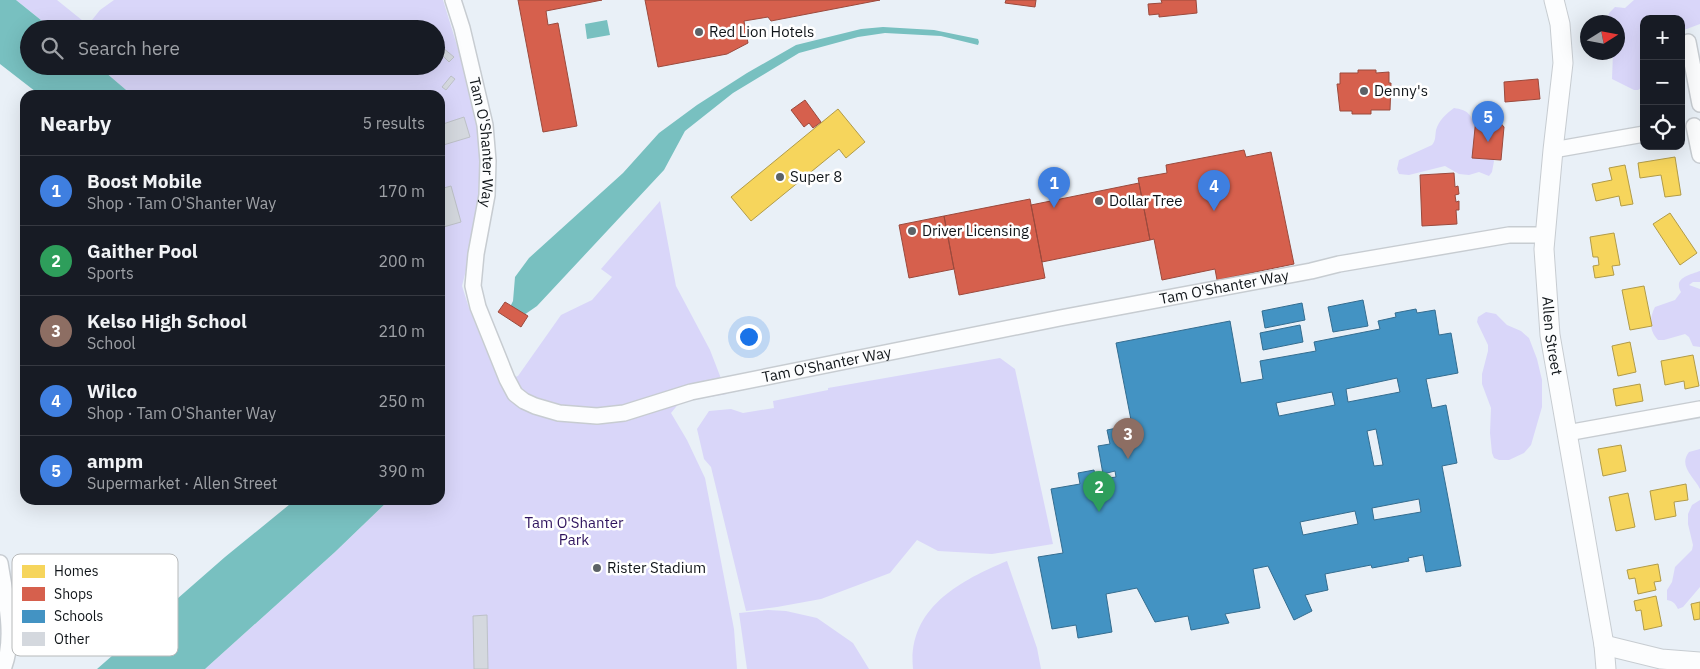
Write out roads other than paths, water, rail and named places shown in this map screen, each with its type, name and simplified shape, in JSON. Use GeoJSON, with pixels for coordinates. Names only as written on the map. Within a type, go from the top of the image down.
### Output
{"type":"FeatureCollection","features":[{"type":"Feature","properties":{"kind":"street","name":"Tam O'Shanter Way"},"geometry":{"type":"LineString","coordinates":[[453,0],[464,36],[485,125],[488,161],[488,195],[476,254],[473,286],[478,306],[507,379],[515,394],[524,401],[559,413],[597,416],[624,413],[690,392],[1060,318],[1312,271],[1339,264],[1509,235],[1546,234]]}},
{"type":"Feature","properties":{"kind":"street","name":"Allen Street"},"geometry":{"type":"LineString","coordinates":[[1554,0],[1560,24],[1563,63],[1544,250],[1550,335],[1604,645],[1606,669]]}},
{"type":"Feature","properties":{"kind":"street"},"geometry":{"type":"LineString","coordinates":[[1688,42],[1700,104]]}},
{"type":"Feature","properties":{"kind":"street"},"geometry":{"type":"LineString","coordinates":[[1692,126],[1700,155]]}},
{"type":"Feature","properties":{"kind":"street"},"geometry":{"type":"LineString","coordinates":[[1553,150],[1640,135]]}},
{"type":"Feature","properties":{"kind":"street"},"geometry":{"type":"LineString","coordinates":[[1567,433],[1700,409]]}},
{"type":"Feature","properties":{"kind":"street"},"geometry":{"type":"LineString","coordinates":[[0,563],[8,620],[7,659],[3,669]]}},
{"type":"Feature","properties":{"kind":"street"},"geometry":{"type":"LineString","coordinates":[[1604,645],[1661,659],[1700,662]]}},
{"type":"Feature","properties":{"kind":"place","name":"Red Lion Hotels"},"geometry":{"type":"Point","coordinates":[699,32]}},
{"type":"Feature","properties":{"kind":"place","name":"Denny's"},"geometry":{"type":"Point","coordinates":[1364,91]}},
{"type":"Feature","properties":{"kind":"place","name":"ampm"},"geometry":{"type":"Point","coordinates":[1488,142]}},
{"type":"Feature","properties":{"kind":"place","name":"Super 8"},"geometry":{"type":"Point","coordinates":[780,177]}},
{"type":"Feature","properties":{"kind":"place","name":"Dollar Tree"},"geometry":{"type":"Point","coordinates":[1099,201]}},
{"type":"Feature","properties":{"kind":"place","name":"Boost Mobile"},"geometry":{"type":"Point","coordinates":[1054,208]}},
{"type":"Feature","properties":{"kind":"place","name":"Wilco"},"geometry":{"type":"Point","coordinates":[1214,211]}},
{"type":"Feature","properties":{"kind":"place","name":"Driver Licensing"},"geometry":{"type":"Point","coordinates":[912,231]}},
{"type":"Feature","properties":{"kind":"place","name":"Kelso High School"},"geometry":{"type":"Point","coordinates":[1128,459]}},
{"type":"Feature","properties":{"kind":"place","name":"Gaither Pool"},"geometry":{"type":"Point","coordinates":[1099,512]}},
{"type":"Feature","properties":{"kind":"place","name":"Rister Stadium"},"geometry":{"type":"Point","coordinates":[597,568]}},
{"type":"Feature","properties":{"kind":"park label","name":"Tam O'Shanter Park"},"geometry":{"type":"Point","coordinates":[574,532]}}]}
